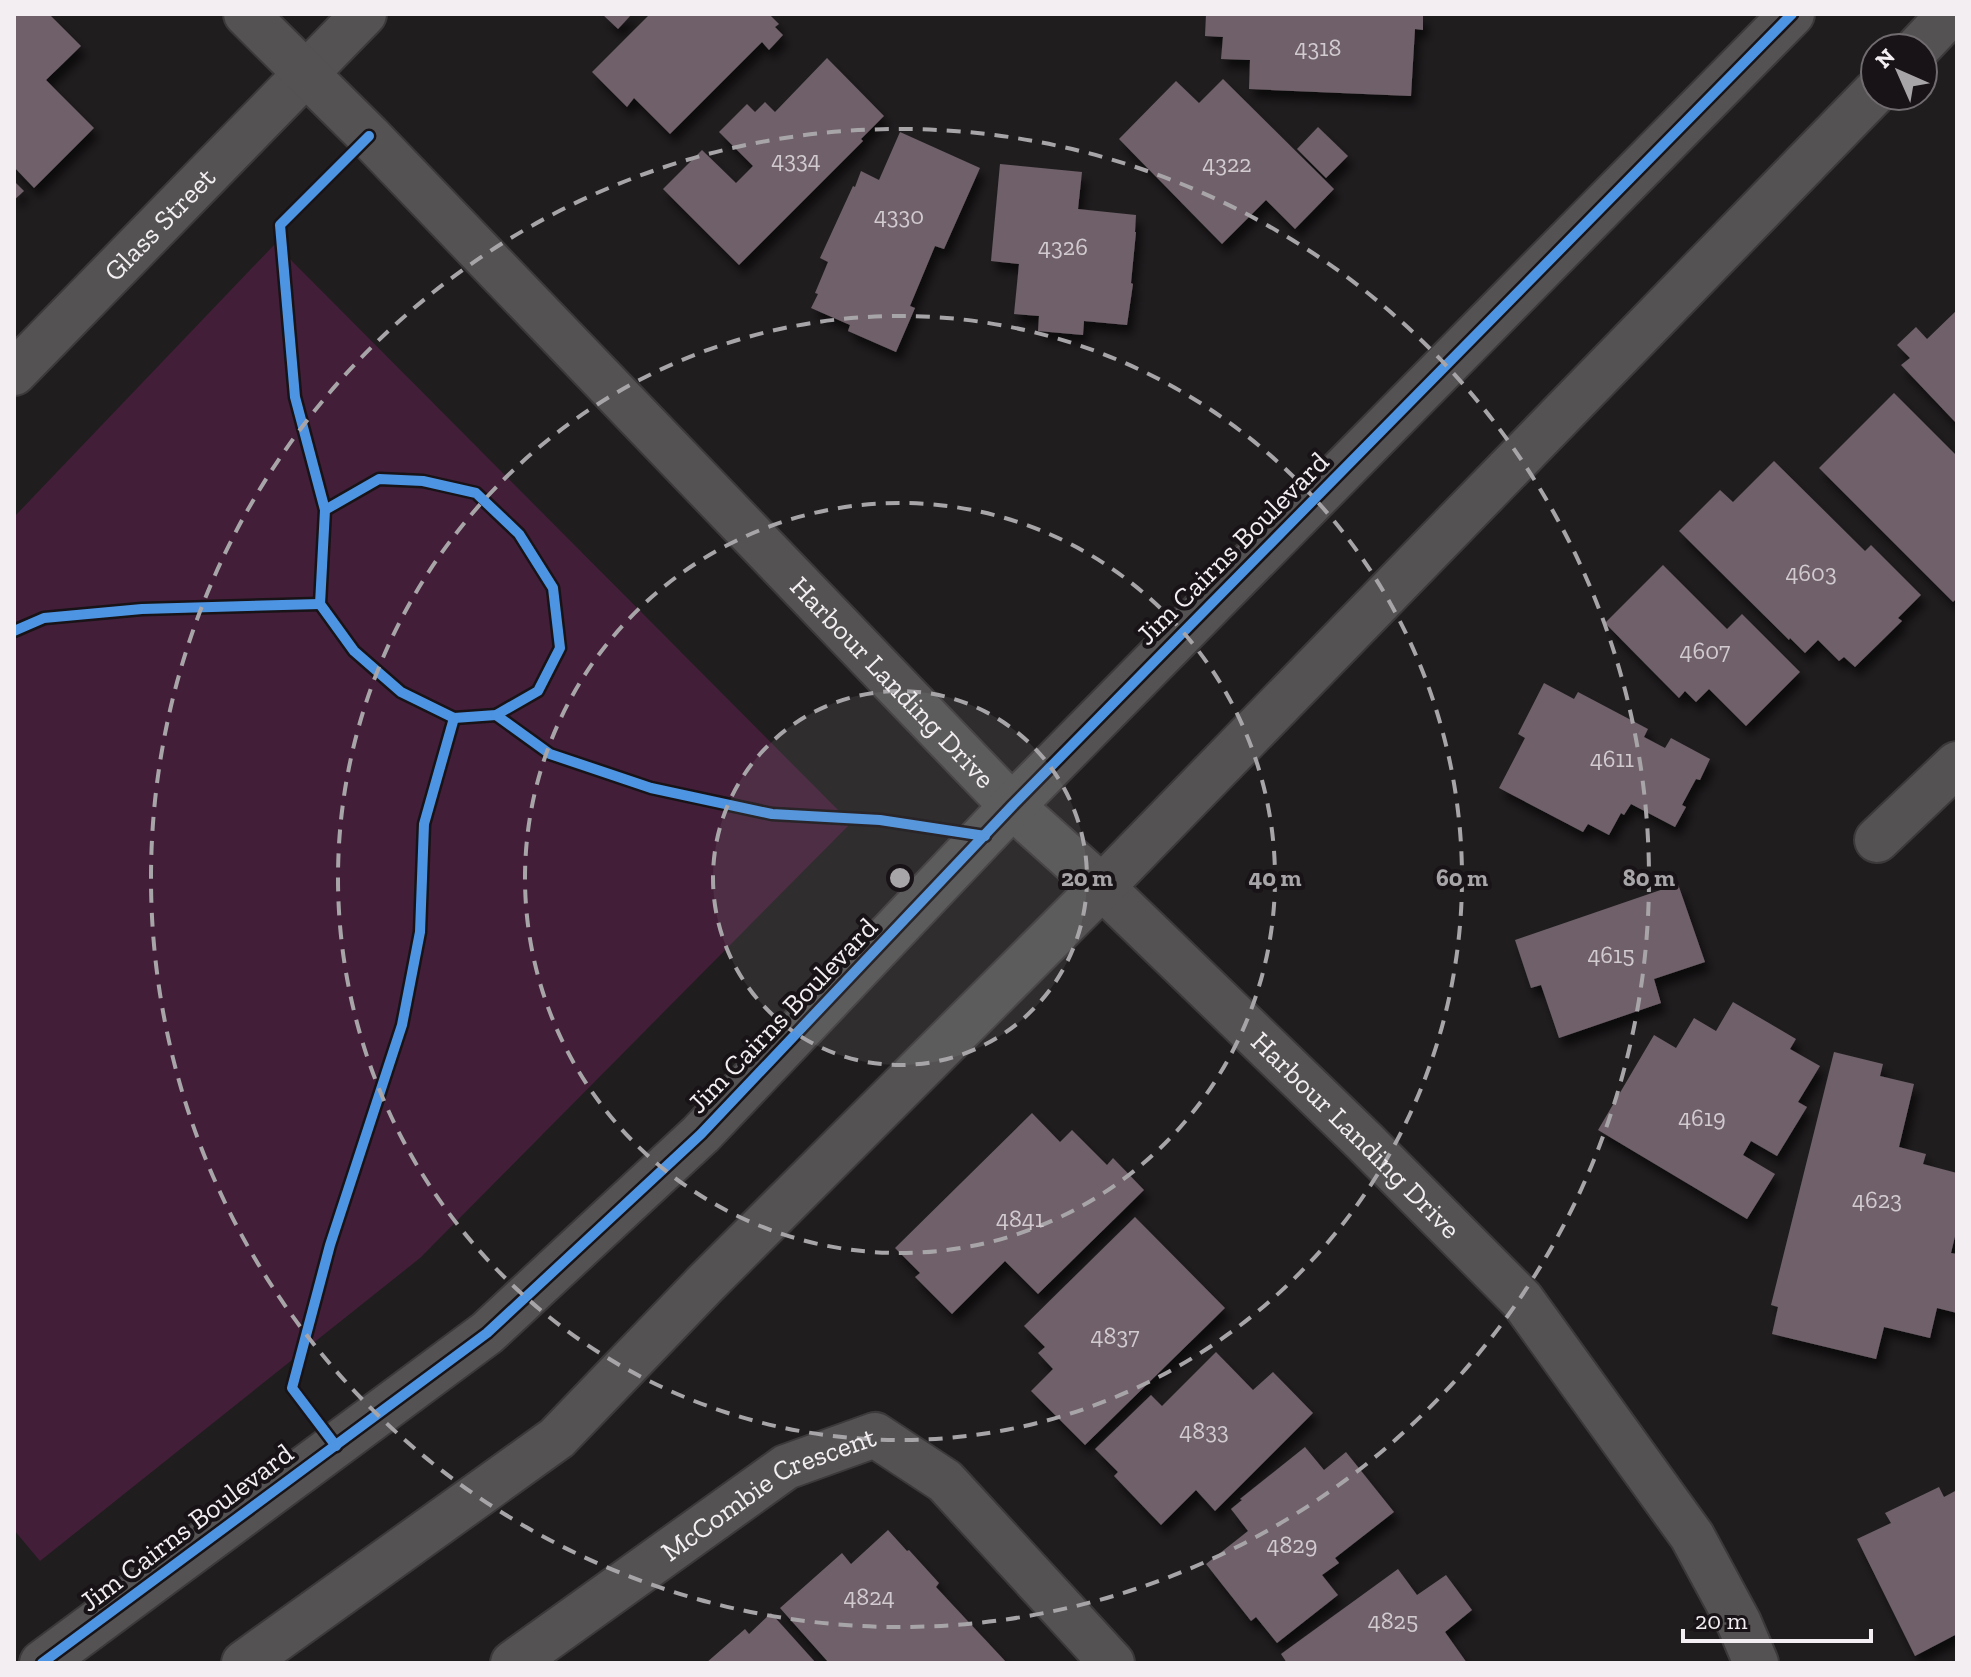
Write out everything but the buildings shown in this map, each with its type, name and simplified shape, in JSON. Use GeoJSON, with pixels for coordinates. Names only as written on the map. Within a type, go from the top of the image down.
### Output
{"type":"FeatureCollection","features":[{"type":"Feature","properties":{"kind":"street","name":"Harbour Landing Drive"},"geometry":{"type":"LineString","coordinates":[[246,14],[369,136],[1012,806],[1102,887],[1353,1130],[1522,1300],[1692,1536],[1739,1623],[1756,1663]]}},
{"type":"Feature","properties":{"kind":"street","name":"Glass Street"},"geometry":{"type":"LineString","coordinates":[[14,373],[364,14]]}},
{"type":"Feature","properties":{"kind":"street","name":"Jim Cairns Boulevard"},"geometry":{"type":"LineString","coordinates":[[42,1663],[487,1333],[701,1134],[1012,806],[1792,14]]}},
{"type":"Feature","properties":{"kind":"street"},"geometry":{"type":"LineString","coordinates":[[1933,32],[1950,14]]}},
{"type":"Feature","properties":{"kind":"street"},"geometry":{"type":"LineString","coordinates":[[244,1663],[557,1438],[705,1284],[1102,887],[1859,108]]}},
{"type":"Feature","properties":{"kind":"street"},"geometry":{"type":"LineString","coordinates":[[1877,840],[1957,764]]}},
{"type":"Feature","properties":{"kind":"street","name":"McCombie Crescent"},"geometry":{"type":"LineString","coordinates":[[513,1663],[786,1467],[875,1435],[945,1481],[1112,1663]]}},
{"type":"Feature","properties":{"kind":"shaded area"},"geometry":{"type":"Polygon","coordinates":[[[275,244],[851,823],[420,1258],[40,1561],[14,1530],[14,517],[275,244]]]}},
{"type":"Feature","properties":{"kind":"cycle path"},"geometry":{"type":"LineString","coordinates":[[42,1663],[487,1333],[701,1134],[1012,806],[1792,14]]}},
{"type":"Feature","properties":{"kind":"cycle path"},"geometry":{"type":"LineString","coordinates":[[325,510],[379,479],[423,481],[476,493],[519,534],[553,588],[560,648],[538,691],[496,715],[454,718],[401,692],[354,651],[320,604],[325,510],[295,397],[280,225],[369,136]]}},
{"type":"Feature","properties":{"kind":"cycle path"},"geometry":{"type":"LineString","coordinates":[[14,631],[44,618],[142,609],[320,604]]}},
{"type":"Feature","properties":{"kind":"cycle path"},"geometry":{"type":"LineString","coordinates":[[496,715],[550,754],[651,788],[772,814],[880,820],[985,836]]}},
{"type":"Feature","properties":{"kind":"cycle path"},"geometry":{"type":"LineString","coordinates":[[336,1446],[292,1388],[330,1245],[402,1025],[420,932],[424,824],[454,718]]}}]}
